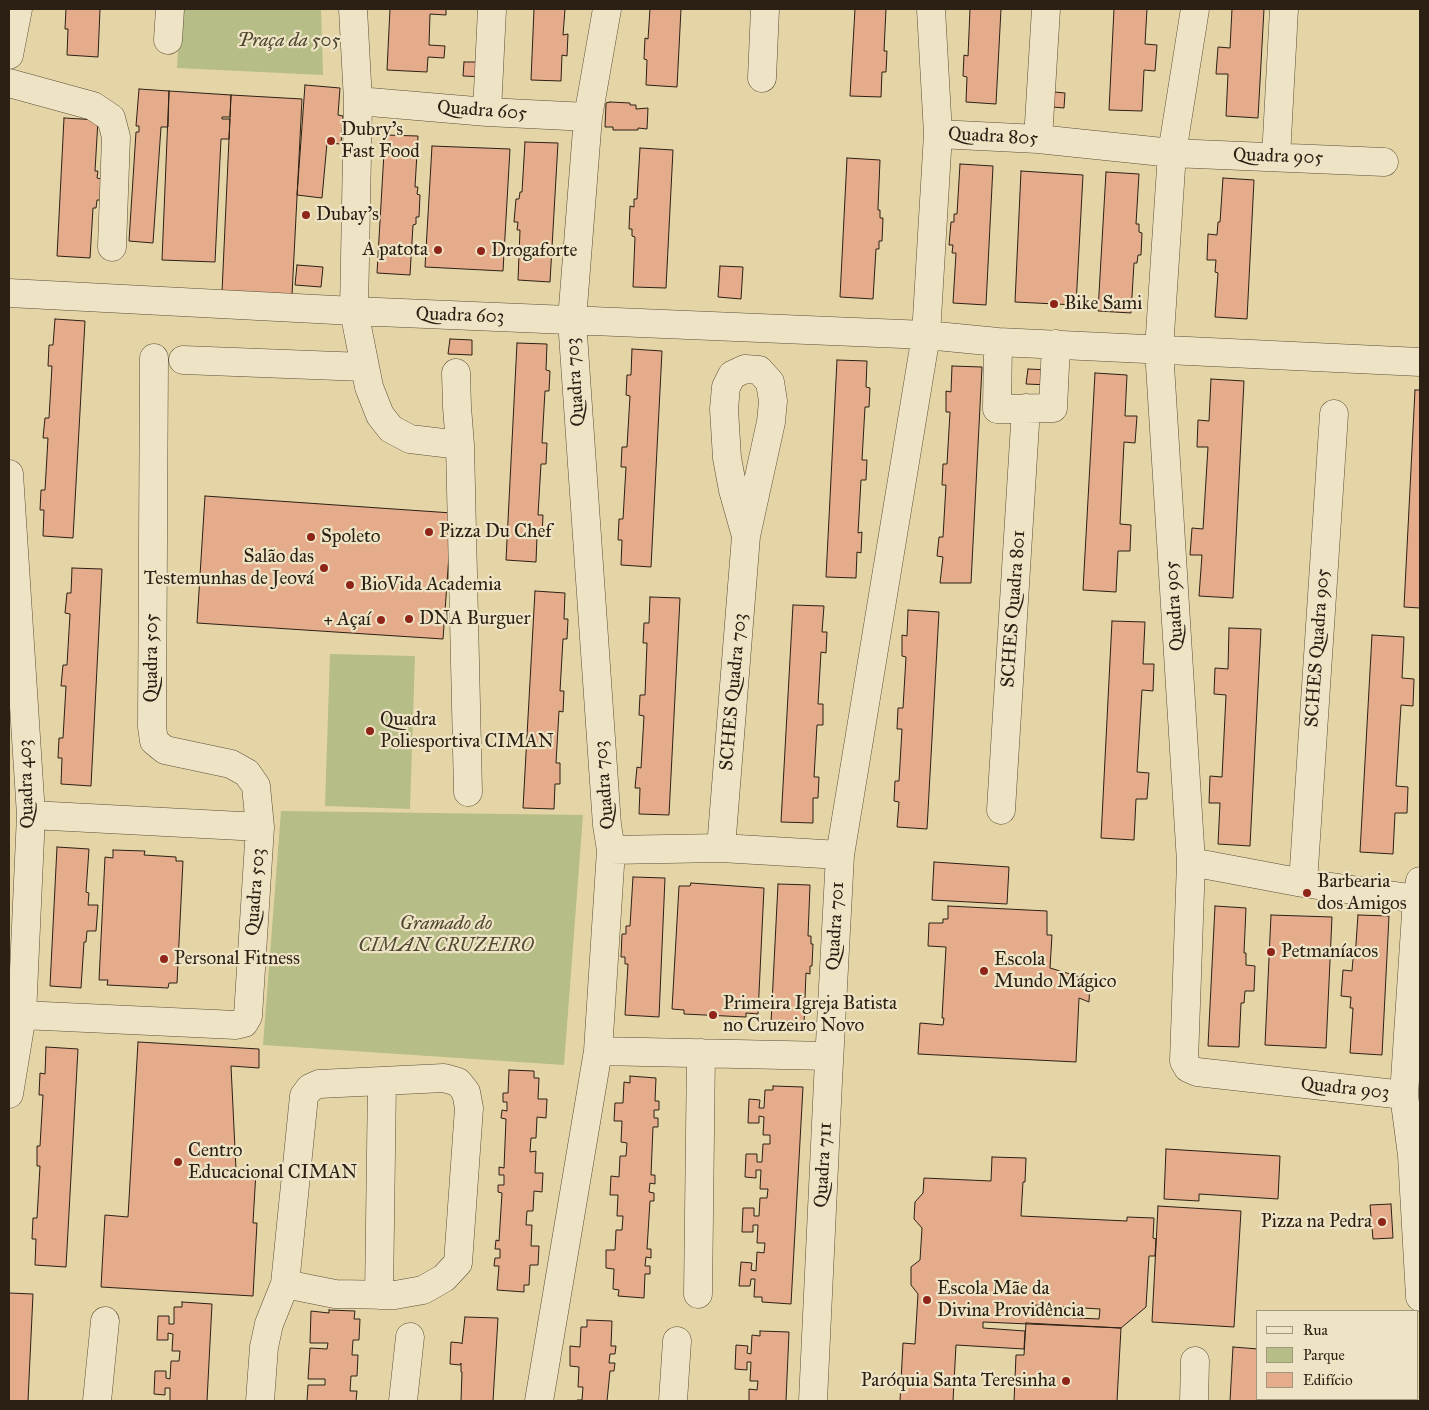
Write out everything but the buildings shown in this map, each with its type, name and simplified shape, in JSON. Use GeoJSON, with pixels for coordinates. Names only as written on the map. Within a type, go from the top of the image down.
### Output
{"type":"FeatureCollection","features":[{"type":"Feature","properties":{"kind":"street"},"geometry":{"type":"LineString","coordinates":[[9,55],[18,9]]}},
{"type":"Feature","properties":{"kind":"street"},"geometry":{"type":"LineString","coordinates":[[168,40],[170,9]]}},
{"type":"Feature","properties":{"kind":"street"},"geometry":{"type":"LineString","coordinates":[[352,9],[358,101],[354,311],[364,367],[369,387],[380,415],[391,429],[410,438],[460,444]]}},
{"type":"Feature","properties":{"kind":"street"},"geometry":{"type":"LineString","coordinates":[[487,112],[492,9]]}},
{"type":"Feature","properties":{"kind":"street"},"geometry":{"type":"LineString","coordinates":[[572,320],[588,117],[607,9]]}},
{"type":"Feature","properties":{"kind":"street"},"geometry":{"type":"LineString","coordinates":[[762,78],[765,9]]}},
{"type":"Feature","properties":{"kind":"street","name":"Quadra 805"},"geometry":{"type":"LineString","coordinates":[[931,9],[938,134],[1038,138],[1172,153]]}},
{"type":"Feature","properties":{"kind":"street"},"geometry":{"type":"LineString","coordinates":[[1038,138],[1046,9]]}},
{"type":"Feature","properties":{"kind":"street","name":"Quadra 905"},"geometry":{"type":"LineString","coordinates":[[1191,862],[1158,349],[1172,153],[1195,9]]}},
{"type":"Feature","properties":{"kind":"street"},"geometry":{"type":"LineString","coordinates":[[1276,157],[1284,9]]}},
{"type":"Feature","properties":{"kind":"street"},"geometry":{"type":"LineString","coordinates":[[9,83],[93,106],[111,118],[116,136],[112,247]]}},
{"type":"Feature","properties":{"kind":"street","name":"Quadra 605"},"geometry":{"type":"LineString","coordinates":[[358,101],[487,112],[588,117]]}},
{"type":"Feature","properties":{"kind":"street"},"geometry":{"type":"LineString","coordinates":[[840,855],[926,335],[938,134]]}},
{"type":"Feature","properties":{"kind":"street","name":"Quadra 905"},"geometry":{"type":"LineString","coordinates":[[1172,153],[1384,162]]}},
{"type":"Feature","properties":{"kind":"street"},"geometry":{"type":"LineString","coordinates":[[9,293],[354,311]]}},
{"type":"Feature","properties":{"kind":"street","name":"Quadra 603"},"geometry":{"type":"LineString","coordinates":[[354,311],[572,320]]}},
{"type":"Feature","properties":{"kind":"street","name":"Quadra 703"},"geometry":{"type":"LineString","coordinates":[[840,855],[721,848],[611,850],[606,815],[572,320],[926,335],[998,342],[1158,349]]}},
{"type":"Feature","properties":{"kind":"street"},"geometry":{"type":"LineString","coordinates":[[998,342],[998,409],[1053,408],[1056,344]]}},
{"type":"Feature","properties":{"kind":"street"},"geometry":{"type":"LineString","coordinates":[[1158,349],[1420,362]]}},
{"type":"Feature","properties":{"kind":"street","name":"Quadra 505"},"geometry":{"type":"LineString","coordinates":[[154,358],[152,727],[154,741],[165,750],[231,764],[247,773],[256,786],[260,827]]}},
{"type":"Feature","properties":{"kind":"street"},"geometry":{"type":"LineString","coordinates":[[183,360],[364,367]]}},
{"type":"Feature","properties":{"kind":"street","name":"SCHES Quadra 703"},"geometry":{"type":"LineString","coordinates":[[721,848],[746,536],[771,422],[773,401],[770,382],[759,370],[745,369],[732,376],[726,387],[724,410],[727,458],[733,490],[746,536]]}},
{"type":"Feature","properties":{"kind":"street"},"geometry":{"type":"LineString","coordinates":[[456,373],[460,444],[468,792]]}},
{"type":"Feature","properties":{"kind":"street","name":"SCHES Quadra 801"},"geometry":{"type":"LineString","coordinates":[[1001,810],[1026,408]]}},
{"type":"Feature","properties":{"kind":"street","name":"SCHES Quadra 905"},"geometry":{"type":"LineString","coordinates":[[1303,883],[1334,414]]}},
{"type":"Feature","properties":{"kind":"street","name":"Quadra 403"},"geometry":{"type":"LineString","coordinates":[[9,474],[31,815],[22,1015],[9,1094]]}},
{"type":"Feature","properties":{"kind":"street","name":"Quadra 503"},"geometry":{"type":"LineString","coordinates":[[22,1015],[236,1025],[244,1023],[248,1016],[260,827],[31,815]]}},
{"type":"Feature","properties":{"kind":"street"},"geometry":{"type":"LineString","coordinates":[[539,1401],[598,1051],[611,850]]}},
{"type":"Feature","properties":{"kind":"street","name":"Quadra 701"},"geometry":{"type":"LineString","coordinates":[[829,1056],[840,855]]}},
{"type":"Feature","properties":{"kind":"street","name":"Quadra 903"},"geometry":{"type":"LineString","coordinates":[[1191,862],[1303,883],[1419,890],[1404,1095],[1197,1072],[1188,1068],[1184,1061],[1183,1052],[1191,862]]}},
{"type":"Feature","properties":{"kind":"street"},"geometry":{"type":"LineString","coordinates":[[598,1051],[829,1056]]}},
{"type":"Feature","properties":{"kind":"street"},"geometry":{"type":"LineString","coordinates":[[698,1294],[701,1053]]}},
{"type":"Feature","properties":{"kind":"street","name":"Quadra 711"},"geometry":{"type":"LineString","coordinates":[[813,1401],[829,1056]]}},
{"type":"Feature","properties":{"kind":"street"},"geometry":{"type":"LineString","coordinates":[[260,1401],[264,1348],[269,1324],[285,1284],[304,1096],[310,1088],[319,1084],[444,1078],[458,1082],[466,1092],[469,1108],[458,1263],[444,1278],[423,1290],[395,1295],[335,1294],[285,1284]]}},
{"type":"Feature","properties":{"kind":"street"},"geometry":{"type":"LineString","coordinates":[[379,1295],[382,1081]]}},
{"type":"Feature","properties":{"kind":"street"},"geometry":{"type":"LineString","coordinates":[[1404,1095],[1412,1155],[1420,1297]]}},
{"type":"Feature","properties":{"kind":"street"},"geometry":{"type":"LineString","coordinates":[[97,1401],[105,1321]]}},
{"type":"Feature","properties":{"kind":"street"},"geometry":{"type":"LineString","coordinates":[[403,1401],[410,1337]]}},
{"type":"Feature","properties":{"kind":"street"},"geometry":{"type":"LineString","coordinates":[[673,1401],[677,1341]]}},
{"type":"Feature","properties":{"kind":"street"},"geometry":{"type":"LineString","coordinates":[[1194,1401],[1195,1361]]}},
{"type":"Feature","properties":{"kind":"green space","name":"Praça da 505"},"geometry":{"type":"Polygon","coordinates":[[[180,9],[321,9],[323,75],[177,68],[180,9]]]}},
{"type":"Feature","properties":{"kind":"green space","name":"Quadra Poliesportiva CIMAN"},"geometry":{"type":"Polygon","coordinates":[[[330,654],[415,656],[410,809],[325,806],[330,654]]]}},
{"type":"Feature","properties":{"kind":"green space","name":"Gramado do CIMAN CRUZEIRO"},"geometry":{"type":"Polygon","coordinates":[[[281,811],[583,815],[564,1065],[263,1045],[281,811]]]}},
{"type":"Feature","properties":{"kind":"place","name":"Dubry's Fast Food"},"geometry":{"type":"Point","coordinates":[331,141]}},
{"type":"Feature","properties":{"kind":"place","name":"Dubay's"},"geometry":{"type":"Point","coordinates":[306,215]}},
{"type":"Feature","properties":{"kind":"place","name":"A patota"},"geometry":{"type":"Point","coordinates":[438,250]}},
{"type":"Feature","properties":{"kind":"place","name":"Drogaforte"},"geometry":{"type":"Point","coordinates":[481,251]}},
{"type":"Feature","properties":{"kind":"place","name":"Bike Sami"},"geometry":{"type":"Point","coordinates":[1054,304]}},
{"type":"Feature","properties":{"kind":"place","name":"Pizza Du Chef"},"geometry":{"type":"Point","coordinates":[429,532]}},
{"type":"Feature","properties":{"kind":"place","name":"Spoleto"},"geometry":{"type":"Point","coordinates":[311,537]}},
{"type":"Feature","properties":{"kind":"place","name":"Salão das Testemunhas de Jeová"},"geometry":{"type":"Point","coordinates":[324,568]}},
{"type":"Feature","properties":{"kind":"place","name":"BioVida Academia"},"geometry":{"type":"Point","coordinates":[350,585]}},
{"type":"Feature","properties":{"kind":"place","name":"DNA Burguer"},"geometry":{"type":"Point","coordinates":[409,619]}},
{"type":"Feature","properties":{"kind":"place","name":"+ Açaí"},"geometry":{"type":"Point","coordinates":[381,620]}},
{"type":"Feature","properties":{"kind":"place","name":"Quadra Poliesportiva CIMAN"},"geometry":{"type":"Point","coordinates":[370,731]}},
{"type":"Feature","properties":{"kind":"place","name":"Barbearia dos Amigos"},"geometry":{"type":"Point","coordinates":[1307,893]}},
{"type":"Feature","properties":{"kind":"place","name":"Petmaníacos"},"geometry":{"type":"Point","coordinates":[1271,952]}},
{"type":"Feature","properties":{"kind":"place","name":"Personal Fitness"},"geometry":{"type":"Point","coordinates":[164,959]}},
{"type":"Feature","properties":{"kind":"place","name":"Escola Mundo Mágico"},"geometry":{"type":"Point","coordinates":[984,971]}},
{"type":"Feature","properties":{"kind":"place","name":"Primeira Igreja Batista no Cruzeiro Novo"},"geometry":{"type":"Point","coordinates":[713,1015]}},
{"type":"Feature","properties":{"kind":"place","name":"Centro Educacional CIMAN"},"geometry":{"type":"Point","coordinates":[178,1162]}},
{"type":"Feature","properties":{"kind":"place","name":"Pizza na Pedra"},"geometry":{"type":"Point","coordinates":[1382,1222]}},
{"type":"Feature","properties":{"kind":"place","name":"Escola Mãe da Divina Providência"},"geometry":{"type":"Point","coordinates":[927,1300]}},
{"type":"Feature","properties":{"kind":"place","name":"Paróquia Santa Teresinha"},"geometry":{"type":"Point","coordinates":[1066,1381]}}]}
